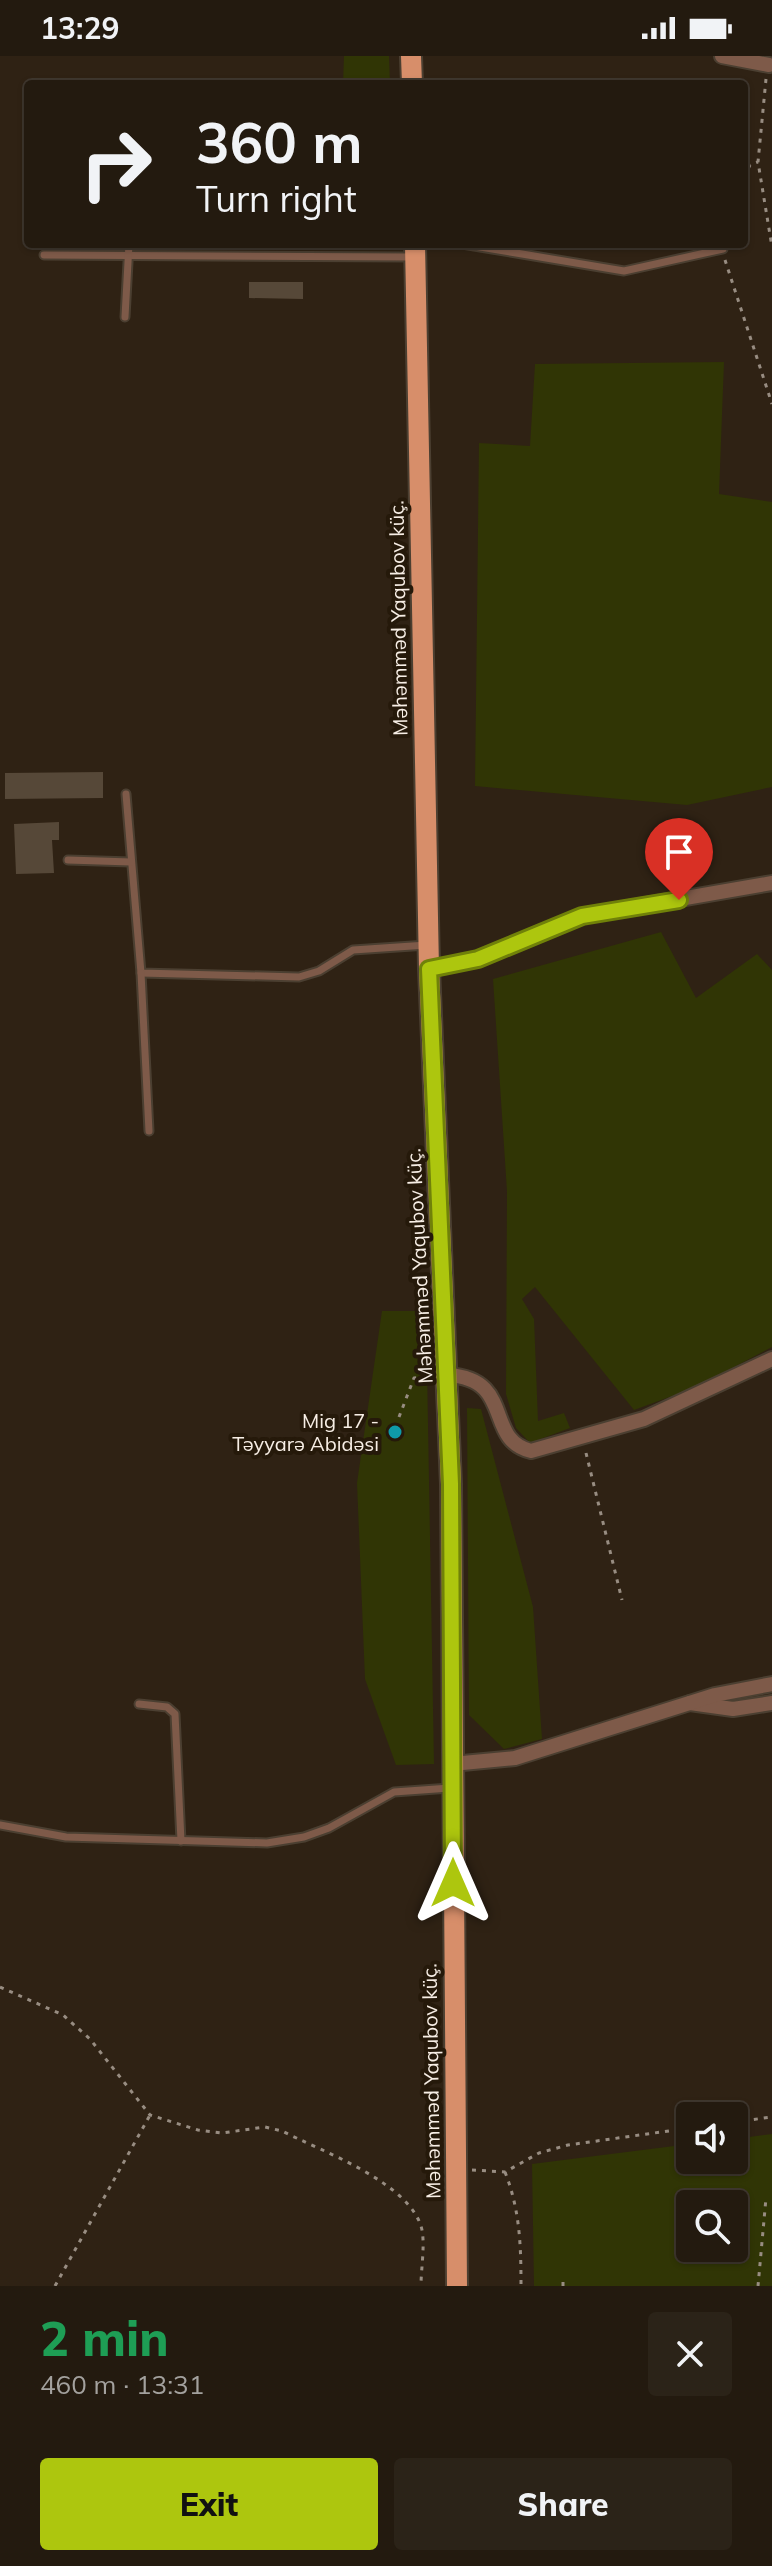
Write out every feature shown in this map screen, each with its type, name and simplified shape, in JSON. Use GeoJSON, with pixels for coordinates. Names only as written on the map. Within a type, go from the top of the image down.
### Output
{"type":"FeatureCollection","features":[{"type":"Feature","properties":{"kind":"main road"},"geometry":{"type":"LineString","coordinates":[[411,56],[412,80]]}},
{"type":"Feature","properties":{"kind":"main road","name":"Məhəmməd Yaqubov küç."},"geometry":{"type":"LineString","coordinates":[[415,250],[429,969],[448,1375],[457,2286]]}},
{"type":"Feature","properties":{"kind":"street"},"geometry":{"type":"LineString","coordinates":[[722,56],[769,65]]}},
{"type":"Feature","properties":{"kind":"street"},"geometry":{"type":"LineString","coordinates":[[429,969],[478,959],[582,916],[772,883]]}},
{"type":"Feature","properties":{"kind":"street"},"geometry":{"type":"LineString","coordinates":[[448,1375],[479,1382],[489,1391],[510,1440],[518,1448],[546,1449],[673,1407],[772,1359]]}},
{"type":"Feature","properties":{"kind":"street"},"geometry":{"type":"LineString","coordinates":[[452,1764],[515,1758],[689,1703],[772,1684]]}},
{"type":"Feature","properties":{"kind":"street"},"geometry":{"type":"LineString","coordinates":[[689,1703],[733,1709],[772,1703]]}},
{"type":"Feature","properties":{"kind":"lane"},"geometry":{"type":"LineString","coordinates":[[125,317],[129,248]]}},
{"type":"Feature","properties":{"kind":"lane"},"geometry":{"type":"LineString","coordinates":[[486,248],[624,271],[723,249]]}},
{"type":"Feature","properties":{"kind":"lane"},"geometry":{"type":"LineString","coordinates":[[44,255],[415,250]]}},
{"type":"Feature","properties":{"kind":"lane"},"geometry":{"type":"LineString","coordinates":[[126,794],[141,973],[149,1131]]}},
{"type":"Feature","properties":{"kind":"lane"},"geometry":{"type":"LineString","coordinates":[[68,860],[131,862]]}},
{"type":"Feature","properties":{"kind":"lane"},"geometry":{"type":"LineString","coordinates":[[141,973],[299,977],[319,971],[353,950],[429,944]]}},
{"type":"Feature","properties":{"kind":"lane"},"geometry":{"type":"LineString","coordinates":[[139,1704],[167,1707],[175,1714],[181,1841]]}},
{"type":"Feature","properties":{"kind":"lane"},"geometry":{"type":"LineString","coordinates":[[0,1825],[66,1837],[267,1843],[304,1837],[329,1828],[394,1792],[452,1788]]}},
{"type":"Feature","properties":{"kind":"path"},"geometry":{"type":"LineString","coordinates":[[769,65],[758,162],[772,247]]}},
{"type":"Feature","properties":{"kind":"path"},"geometry":{"type":"LineString","coordinates":[[748,169],[758,162]]}},
{"type":"Feature","properties":{"kind":"path"},"geometry":{"type":"LineString","coordinates":[[723,249],[725,267],[772,404]]}},
{"type":"Feature","properties":{"kind":"path"},"geometry":{"type":"LineString","coordinates":[[399,1417],[414,1378],[448,1375]]}},
{"type":"Feature","properties":{"kind":"path"},"geometry":{"type":"LineString","coordinates":[[583,1437],[622,1600]]}},
{"type":"Feature","properties":{"kind":"path"},"geometry":{"type":"LineString","coordinates":[[0,1987],[63,2015],[90,2039],[150,2115],[198,2130],[222,2133],[265,2127],[282,2131],[396,2190],[411,2208],[422,2229],[421,2286]]}},
{"type":"Feature","properties":{"kind":"path"},"geometry":{"type":"LineString","coordinates":[[55,2286],[150,2115]]}},
{"type":"Feature","properties":{"kind":"path"},"geometry":{"type":"LineString","coordinates":[[748,2120],[772,2117]]}},
{"type":"Feature","properties":{"kind":"path"},"geometry":{"type":"LineString","coordinates":[[456,2169],[505,2172],[539,2153],[568,2145],[676,2130]]}},
{"type":"Feature","properties":{"kind":"path"},"geometry":{"type":"LineString","coordinates":[[505,2172],[516,2202],[521,2233],[521,2286]]}},
{"type":"Feature","properties":{"kind":"path"},"geometry":{"type":"LineString","coordinates":[[758,2286],[766,2198]]}},
{"type":"Feature","properties":{"kind":"path"},"geometry":{"type":"LineString","coordinates":[[563,2279],[563,2286]]}},
{"type":"Feature","properties":{"kind":"green space"},"geometry":{"type":"Polygon","coordinates":[[[344,56],[389,56],[390,80],[343,80],[344,56]]]}},
{"type":"Feature","properties":{"kind":"green space"},"geometry":{"type":"Polygon","coordinates":[[[724,362],[719,494],[772,502],[772,787],[687,805],[475,786],[479,443],[530,446],[535,364],[724,362]]]}},
{"type":"Feature","properties":{"kind":"green space"},"geometry":{"type":"Polygon","coordinates":[[[661,932],[696,998],[757,954],[772,970],[772,1347],[694,1388],[634,1410],[535,1287],[522,1299],[534,1319],[538,1421],[564,1413],[570,1428],[530,1443],[516,1428],[506,1394],[507,1191],[493,979],[661,932]]]}},
{"type":"Feature","properties":{"kind":"green space"},"geometry":{"type":"Polygon","coordinates":[[[382,1311],[426,1311],[434,1764],[396,1765],[365,1679],[357,1483],[382,1311]]]}},
{"type":"Feature","properties":{"kind":"green space"},"geometry":{"type":"Polygon","coordinates":[[[467,1408],[481,1409],[533,1607],[542,1739],[504,1749],[469,1715],[467,1408]]]}},
{"type":"Feature","properties":{"kind":"green space"},"geometry":{"type":"Polygon","coordinates":[[[772,2134],[772,2286],[534,2286],[532,2164],[676,2146],[676,2174],[748,2174],[748,2137],[772,2134]]]}},
{"type":"Feature","properties":{"kind":"building"},"geometry":{"type":"Polygon","coordinates":[[[249,282],[303,282],[303,299],[249,298],[249,282]]]}},
{"type":"Feature","properties":{"kind":"building"},"geometry":{"type":"Polygon","coordinates":[[[103,772],[103,798],[5,799],[5,773],[103,772]]]}},
{"type":"Feature","properties":{"kind":"building"},"geometry":{"type":"Polygon","coordinates":[[[59,822],[59,840],[52,840],[54,873],[16,874],[14,824],[59,822]]]}},
{"type":"Feature","properties":{"kind":"place","name":"Mig 17 - Təyyarə Abidəsi"},"geometry":{"type":"Point","coordinates":[395,1432]}},
{"type":"Feature","properties":{"kind":"route"},"geometry":{"type":"LineString","coordinates":[[453,1883],[451,1484],[429,969],[478,959],[559,922],[679,900]]}}]}
